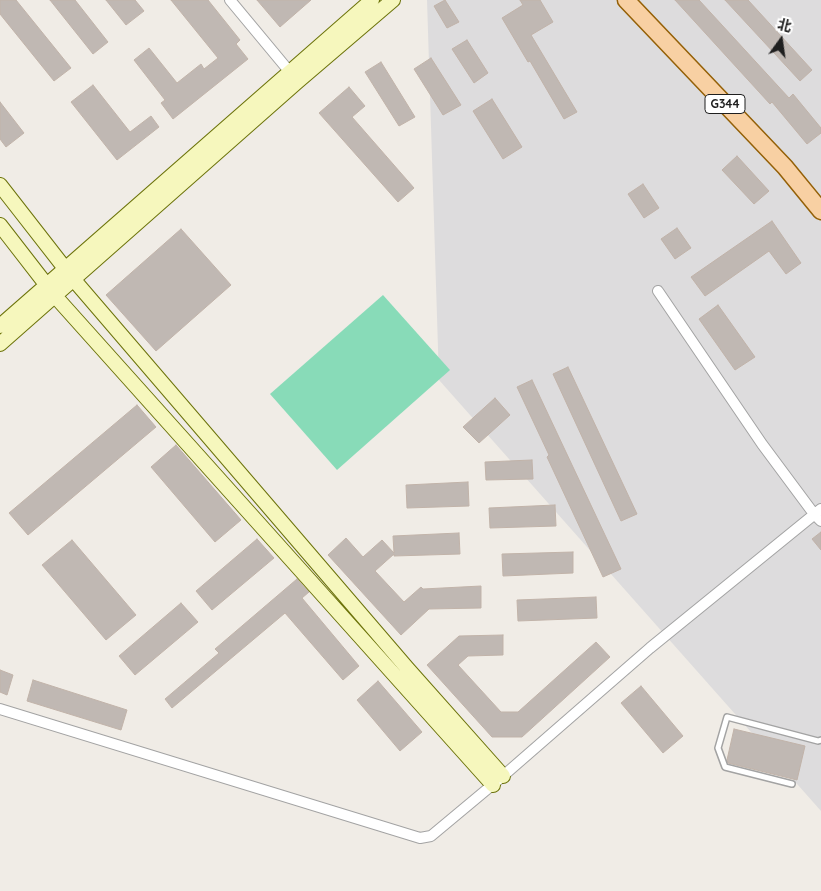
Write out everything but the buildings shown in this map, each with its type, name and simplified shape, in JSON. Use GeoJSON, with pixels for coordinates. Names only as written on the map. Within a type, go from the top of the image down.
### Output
{"type":"FeatureCollection","features":[{"type":"Feature","properties":{"kind":"main road"},"geometry":{"type":"LineString","coordinates":[[0,344],[69,274],[293,77],[372,0]]}},
{"type":"Feature","properties":{"kind":"main road"},"geometry":{"type":"LineString","coordinates":[[293,77],[393,0]]}},
{"type":"Feature","properties":{"kind":"main road","name":"G344"},"geometry":{"type":"LineString","coordinates":[[626,0],[785,167],[821,211]]}},
{"type":"Feature","properties":{"kind":"main road"},"geometry":{"type":"LineString","coordinates":[[0,185],[69,274],[407,668],[498,781]]}},
{"type":"Feature","properties":{"kind":"main road"},"geometry":{"type":"LineString","coordinates":[[0,225],[51,291],[498,781]]}},
{"type":"Feature","properties":{"kind":"main road"},"geometry":{"type":"LineString","coordinates":[[0,326],[51,291]]}},
{"type":"Feature","properties":{"kind":"street"},"geometry":{"type":"LineString","coordinates":[[230,0],[293,77]]}},
{"type":"Feature","properties":{"kind":"street"},"geometry":{"type":"LineString","coordinates":[[0,710],[420,838],[431,836],[498,781],[650,648],[819,515],[762,444],[658,291]]}},
{"type":"Feature","properties":{"kind":"lane"},"geometry":{"type":"LineString","coordinates":[[792,784],[725,767],[718,748],[728,717],[818,741],[821,740]]}},
{"type":"Feature","properties":{"kind":"shaded area"},"geometry":{"type":"Polygon","coordinates":[[[427,0],[821,0],[821,811],[439,380],[427,0]]]}},
{"type":"Feature","properties":{"kind":"green space"},"geometry":{"type":"Polygon","coordinates":[[[383,295],[450,370],[337,470],[270,394],[383,295]]]}}]}
